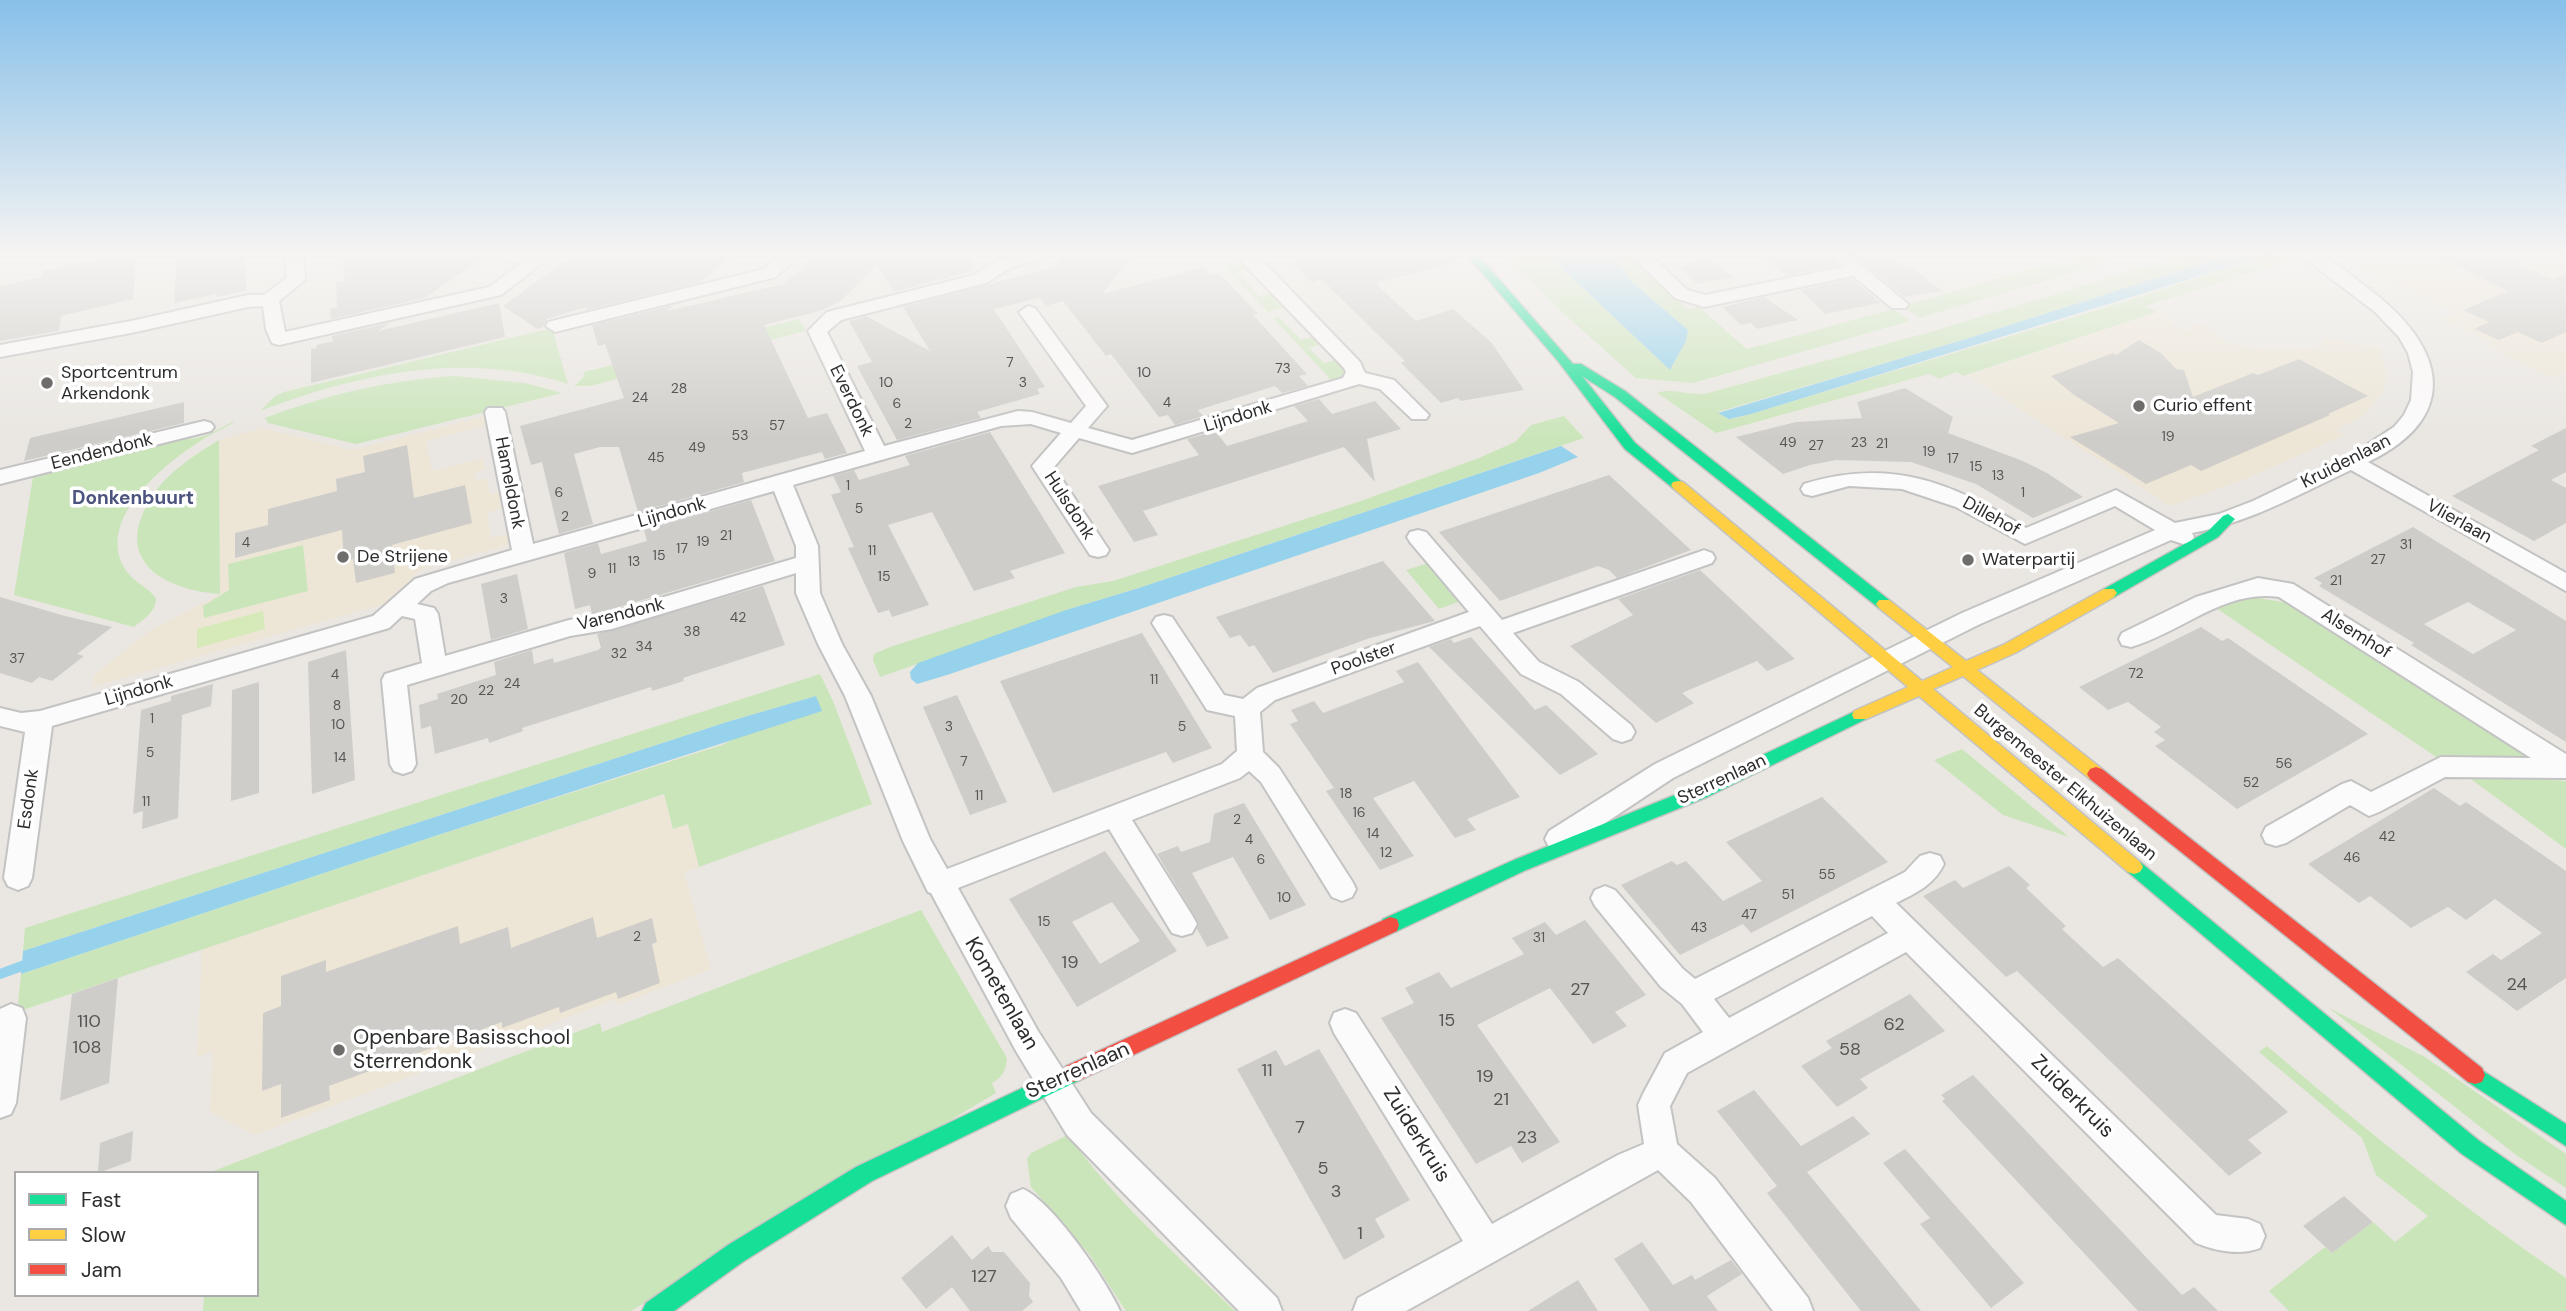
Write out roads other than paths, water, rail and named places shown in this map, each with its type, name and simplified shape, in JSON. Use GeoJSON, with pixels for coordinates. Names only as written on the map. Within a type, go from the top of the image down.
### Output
{"type":"FeatureCollection","features":[{"type":"Feature","properties":{"kind":"street"},"geometry":{"type":"LineString","coordinates":[[0,351],[184,315]]}},
{"type":"Feature","properties":{"kind":"street"},"geometry":{"type":"LineString","coordinates":[[272,315],[273,330],[279,339],[386,315]]}},
{"type":"Feature","properties":{"kind":"street"},"geometry":{"type":"LineString","coordinates":[[555,326],[600,315]]}},
{"type":"Feature","properties":{"kind":"street","name":"Everdonk"},"geometry":{"type":"LineString","coordinates":[[837,315],[817,331],[877,454]]}},
{"type":"Feature","properties":{"kind":"street"},"geometry":{"type":"LineString","coordinates":[[1030,315],[1097,406],[1073,431]]}},
{"type":"Feature","properties":{"kind":"street"},"geometry":{"type":"LineString","coordinates":[[1304,315],[1353,366],[1354,377],[1387,384],[1419,415]]}},
{"type":"Feature","properties":{"kind":"street","name":"Burgemeester Elkhuizenlaan"},"geometry":{"type":"LineString","coordinates":[[1525,315],[1562,358],[1592,401],[1630,446],[1888,658],[1920,688],[2470,1147],[2566,1214]]}},
{"type":"Feature","properties":{"kind":"street","name":"Kruidenlaan"},"geometry":{"type":"LineString","coordinates":[[1929,638],[2172,531],[2194,523],[2228,519],[2352,462],[2393,440],[2414,418],[2424,391],[2423,370],[2416,349],[2388,315]]}},
{"type":"Feature","properties":{"kind":"street","name":"Burgemeester Elkhuizenlaan"},"geometry":{"type":"LineString","coordinates":[[1562,358],[1631,403],[1929,638],[2455,1062],[2566,1136]]}},
{"type":"Feature","properties":{"kind":"street","name":"Lijndonk"},"geometry":{"type":"LineString","coordinates":[[0,717],[21,723],[40,720],[381,622],[423,586],[877,454],[1018,416],[1132,447],[1341,386],[1354,377]]}},
{"type":"Feature","properties":{"kind":"street","name":"Hameldonk"},"geometry":{"type":"LineString","coordinates":[[495,412],[524,555]]}},
{"type":"Feature","properties":{"kind":"street","name":"Eendendonk"},"geometry":{"type":"LineString","coordinates":[[0,477],[204,428]]}},
{"type":"Feature","properties":{"kind":"street","name":"Hulsdonk"},"geometry":{"type":"LineString","coordinates":[[1073,431],[1043,466],[1098,550]]}},
{"type":"Feature","properties":{"kind":"street","name":"Vlierlaan"},"geometry":{"type":"LineString","coordinates":[[2352,462],[2566,583]]}},
{"type":"Feature","properties":{"kind":"street","name":"Dillehof"},"geometry":{"type":"LineString","coordinates":[[1812,489],[1852,479],[1906,482],[1950,494],[2025,537],[2116,497],[2195,544]]}},
{"type":"Feature","properties":{"kind":"street","name":"Kometenlaan"},"geometry":{"type":"LineString","coordinates":[[781,482],[807,546],[808,593],[838,660],[858,696],[917,841],[1053,1083],[1079,1124],[1264,1311]]}},
{"type":"Feature","properties":{"kind":"street","name":"Kruidenlaan"},"geometry":{"type":"LineString","coordinates":[[1965,669],[2008,649],[2213,534],[2228,519]]}},
{"type":"Feature","properties":{"kind":"street"},"geometry":{"type":"LineString","coordinates":[[1418,537],[1530,667],[1570,688],[1622,732]]}},
{"type":"Feature","properties":{"kind":"street","name":"Poolster"},"geometry":{"type":"LineString","coordinates":[[1247,709],[1266,694],[1704,558]]}},
{"type":"Feature","properties":{"kind":"street","name":"Varendonk"},"geometry":{"type":"LineString","coordinates":[[403,764],[394,680],[807,562]]}},
{"type":"Feature","properties":{"kind":"street","name":"Alsemhof"},"geometry":{"type":"LineString","coordinates":[[2131,639],[2214,600],[2258,586],[2285,590],[2566,767]]}},
{"type":"Feature","properties":{"kind":"street"},"geometry":{"type":"LineString","coordinates":[[398,607],[426,614],[435,668]]}},
{"type":"Feature","properties":{"kind":"street"},"geometry":{"type":"LineString","coordinates":[[1164,622],[1216,703],[1247,709],[1250,755],[1270,775],[1342,889]]}},
{"type":"Feature","properties":{"kind":"street","name":"Sterrenlaan"},"geometry":{"type":"LineString","coordinates":[[1520,865],[1664,771],[1929,638]]}},
{"type":"Feature","properties":{"kind":"street","name":"Sterrenlaan"},"geometry":{"type":"LineString","coordinates":[[654,1311],[736,1253],[864,1174],[1520,865],[1701,792],[1845,721],[1965,669]]}},
{"type":"Feature","properties":{"kind":"street","name":"Esdonk"},"geometry":{"type":"LineString","coordinates":[[18,878],[40,720]]}},
{"type":"Feature","properties":{"kind":"street"},"geometry":{"type":"LineString","coordinates":[[939,884],[1231,771],[1250,755]]}},
{"type":"Feature","properties":{"kind":"street","name":"Alsemhof"},"geometry":{"type":"LineString","coordinates":[[2276,835],[2351,791],[2369,805],[2441,767],[2566,767]]}},
{"type":"Feature","properties":{"kind":"street"},"geometry":{"type":"LineString","coordinates":[[1115,816],[1182,924]]}},
{"type":"Feature","properties":{"kind":"street"},"geometry":{"type":"LineString","coordinates":[[1693,995],[1915,880],[1930,863]]}},
{"type":"Feature","properties":{"kind":"street"},"geometry":{"type":"LineString","coordinates":[[1605,898],[1672,978],[1693,995],[1723,1035]]}},
{"type":"Feature","properties":{"kind":"street","name":"Zuiderkruis"},"geometry":{"type":"LineString","coordinates":[[1876,901],[2208,1230],[2248,1236]]}},
{"type":"Feature","properties":{"kind":"street"},"geometry":{"type":"LineString","coordinates":[[1795,1311],[1703,1190],[1662,1152],[1654,1105],[1676,1063],[1909,936]]}},
{"type":"Feature","properties":{"kind":"street"},"geometry":{"type":"LineString","coordinates":[[0,1103],[11,1018]]}},
{"type":"Feature","properties":{"kind":"street","name":"Zuiderkruis"},"geometry":{"type":"LineString","coordinates":[[1345,1023],[1487,1248]]}},
{"type":"Feature","properties":{"kind":"street"},"geometry":{"type":"LineString","coordinates":[[1371,1311],[1630,1166],[1662,1152]]}},
{"type":"Feature","properties":{"kind":"street"},"geometry":{"type":"LineString","coordinates":[[1023,1206],[1073,1266],[1102,1311]]}},
{"type":"Feature","properties":{"kind":"water"},"geometry":{"type":"Polygon","coordinates":[[[1612,315],[1671,315],[1688,330],[1686,341],[1670,370],[1612,315]]]}},
{"type":"Feature","properties":{"kind":"water"},"geometry":{"type":"Polygon","coordinates":[[[2040,315],[2072,315],[1751,414],[1729,419],[1718,413],[2040,315]]]}},
{"type":"Feature","properties":{"kind":"water"},"geometry":{"type":"Polygon","coordinates":[[[1561,446],[1578,457],[1539,473],[950,674],[917,684],[911,679],[910,672],[918,663],[1066,610],[1561,446]]]}},
{"type":"Feature","properties":{"kind":"water"},"geometry":{"type":"Polygon","coordinates":[[[816,696],[822,711],[21,974],[23,951],[727,722],[816,696]]]}},
{"type":"Feature","properties":{"kind":"waterway"},"geometry":{"type":"LineString","coordinates":[[0,974],[30,963]]}},
{"type":"Feature","properties":{"kind":"place","name":"Sportcentrum Arkendonk"},"geometry":{"type":"Point","coordinates":[47,383]}},
{"type":"Feature","properties":{"kind":"place","name":"Curio effent"},"geometry":{"type":"Point","coordinates":[2139,406]}},
{"type":"Feature","properties":{"kind":"place","name":"De Strijene"},"geometry":{"type":"Point","coordinates":[343,557]}},
{"type":"Feature","properties":{"kind":"place","name":"Waterpartij"},"geometry":{"type":"Point","coordinates":[1968,560]}},
{"type":"Feature","properties":{"kind":"place","name":"Openbare Basisschool Sterrendonk"},"geometry":{"type":"Point","coordinates":[339,1050]}},
{"type":"Feature","properties":{"kind":"district","name":"Donkenbuurt"},"geometry":{"type":"Point","coordinates":[133,499]}}]}
